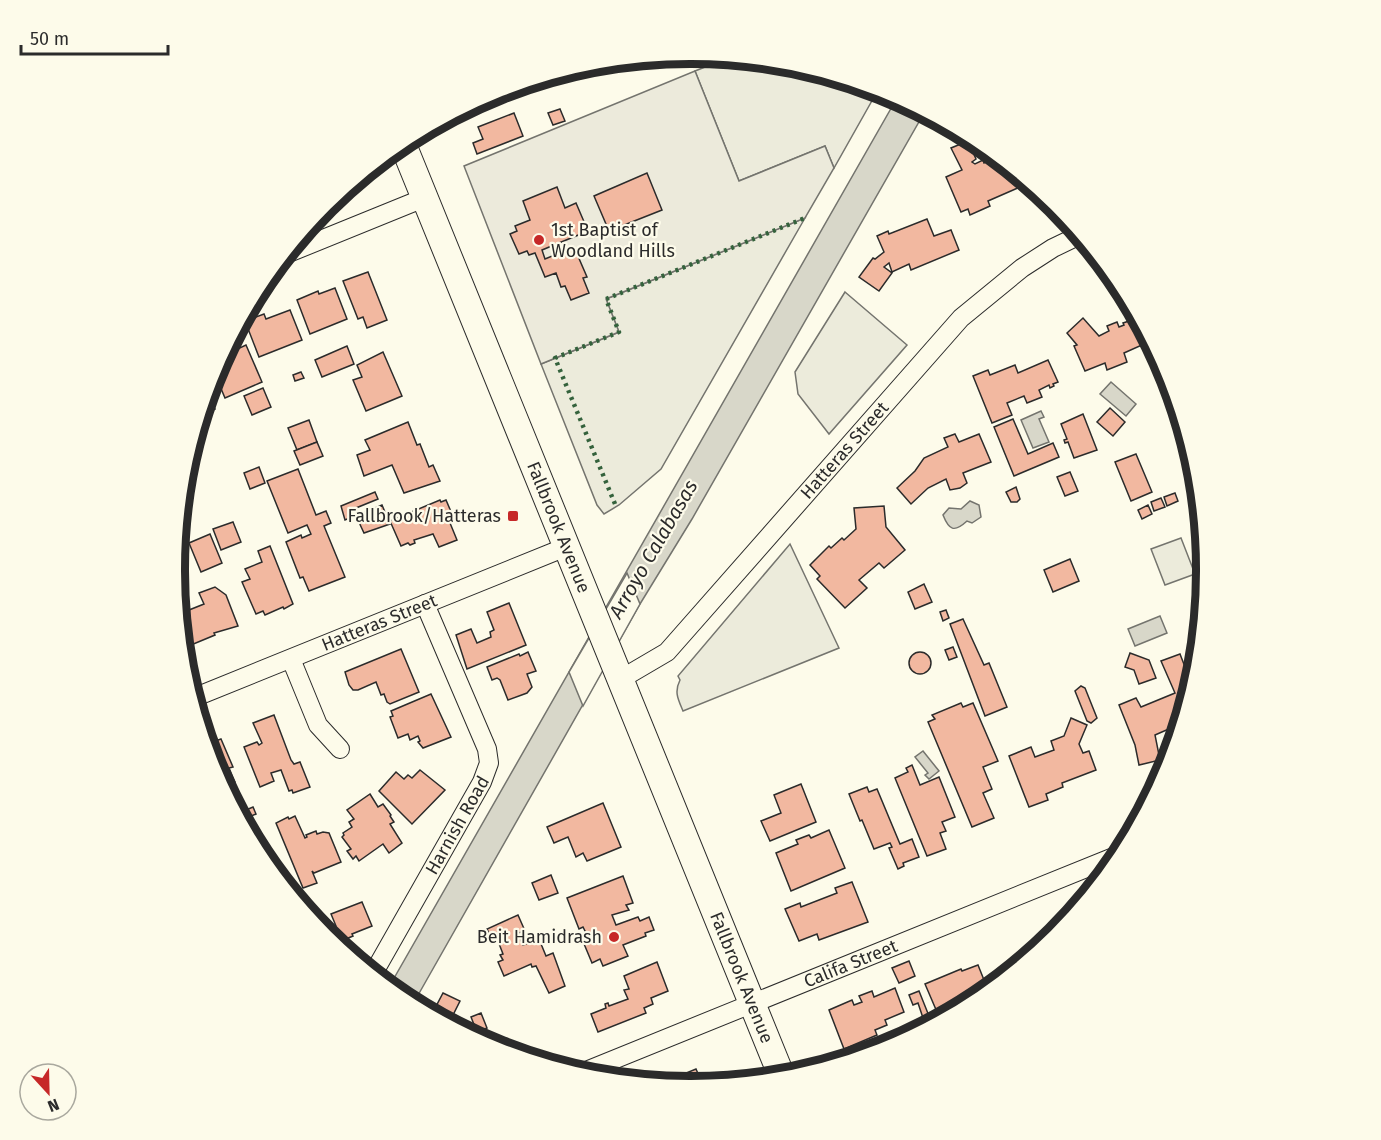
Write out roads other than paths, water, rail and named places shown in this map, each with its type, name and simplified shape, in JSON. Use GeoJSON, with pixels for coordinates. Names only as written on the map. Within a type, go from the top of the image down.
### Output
{"type":"FeatureCollection","features":[{"type":"Feature","properties":{"kind":"main road","name":"Fallbrook Avenue"},"geometry":{"type":"LineString","coordinates":[[406,153],[778,1068]]}},
{"type":"Feature","properties":{"kind":"street"},"geometry":{"type":"LineString","coordinates":[[301,248],[424,198]]}},
{"type":"Feature","properties":{"kind":"street","name":"Hatteras Street"},"geometry":{"type":"LineString","coordinates":[[621,679],[667,652],[961,318],[1022,268],[1072,239]]}},
{"type":"Feature","properties":{"kind":"street","name":"Hatteras Street"},"geometry":{"type":"LineString","coordinates":[[201,695],[567,547]]}},
{"type":"Feature","properties":{"kind":"street","name":"Harnish Road"},"geometry":{"type":"LineString","coordinates":[[377,966],[482,782],[489,763],[486,749],[425,604]]}},
{"type":"Feature","properties":{"kind":"street"},"geometry":{"type":"LineString","coordinates":[[291,659],[318,725],[340,749]]}},
{"type":"Feature","properties":{"kind":"street","name":"Califa Street"},"geometry":{"type":"LineString","coordinates":[[597,1067],[1104,861]]}},
{"type":"Feature","properties":{"kind":"water","name":"Arroyo Calabasas"},"geometry":{"type":"Polygon","coordinates":[[[892,107],[920,120],[692,519],[640,604],[418,995],[394,979],[892,107]]]}},
{"type":"Feature","properties":{"kind":"water"},"geometry":{"type":"Polygon","coordinates":[[[1111,382],[1136,404],[1126,416],[1100,394],[1111,382]]]}},
{"type":"Feature","properties":{"kind":"water"},"geometry":{"type":"Polygon","coordinates":[[[1041,411],[1044,417],[1039,419],[1049,442],[1033,448],[1021,420],[1041,411]]]}},
{"type":"Feature","properties":{"kind":"water"},"geometry":{"type":"Polygon","coordinates":[[[970,501],[979,505],[981,517],[972,523],[967,521],[959,527],[950,527],[943,515],[949,508],[961,509],[970,501]]]}},
{"type":"Feature","properties":{"kind":"water"},"geometry":{"type":"Polygon","coordinates":[[[1160,616],[1167,633],[1135,646],[1128,629],[1160,616]]]}},
{"type":"Feature","properties":{"kind":"water"},"geometry":{"type":"Polygon","coordinates":[[[923,751],[939,771],[929,779],[925,775],[928,773],[915,757],[923,751]]]}},
{"type":"Feature","properties":{"kind":"place","name":"1st Baptist of Woodland Hills"},"geometry":{"type":"Point","coordinates":[539,240]}},
{"type":"Feature","properties":{"kind":"place","name":"Fallbrook/Hatteras"},"geometry":{"type":"Point","coordinates":[513,516]}},
{"type":"Feature","properties":{"kind":"place","name":"Beit Hamidrash"},"geometry":{"type":"Point","coordinates":[614,937]}}]}
